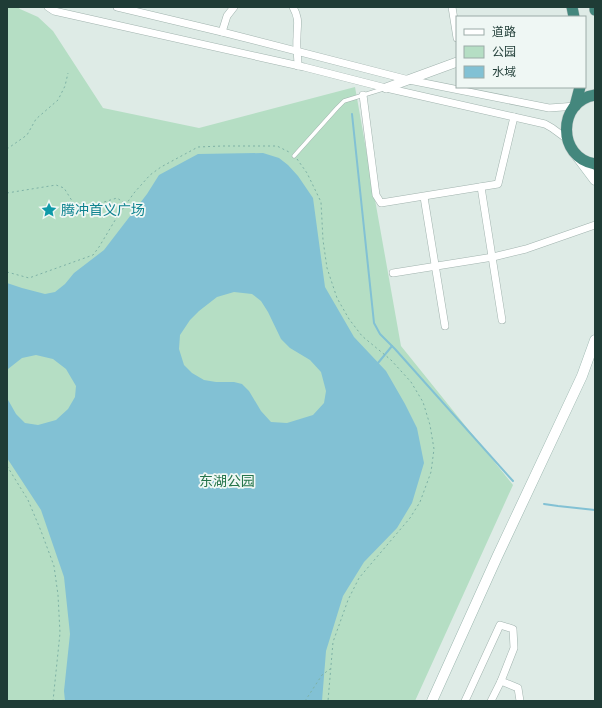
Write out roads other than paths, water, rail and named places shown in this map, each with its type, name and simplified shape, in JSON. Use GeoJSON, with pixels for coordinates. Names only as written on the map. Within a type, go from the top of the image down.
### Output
{"type":"FeatureCollection","features":[{"type":"Feature","properties":{"kind":"highway"},"geometry":{"type":"LineString","coordinates":[[580,88],[575,106],[569,116],[566,127],[567,139],[570,147],[576,154],[583,160],[595,164]]}},
{"type":"Feature","properties":{"kind":"highway"},"geometry":{"type":"LineString","coordinates":[[575,106],[583,99],[595,95]]}},
{"type":"Feature","properties":{"kind":"main road"},"geometry":{"type":"LineString","coordinates":[[576,154],[595,180]]}},
{"type":"Feature","properties":{"kind":"main road"},"geometry":{"type":"LineString","coordinates":[[432,701],[497,557],[582,376],[595,340]]}},
{"type":"Feature","properties":{"kind":"street"},"geometry":{"type":"LineString","coordinates":[[48,7],[54,11],[545,124],[567,139]]}},
{"type":"Feature","properties":{"kind":"street"},"geometry":{"type":"LineString","coordinates":[[117,7],[222,32],[409,80],[549,108],[575,106]]}},
{"type":"Feature","properties":{"kind":"street"},"geometry":{"type":"LineString","coordinates":[[222,32],[227,16],[234,7]]}},
{"type":"Feature","properties":{"kind":"street"},"geometry":{"type":"LineString","coordinates":[[293,7],[297,15],[298,24],[298,66]]}},
{"type":"Feature","properties":{"kind":"street"},"geometry":{"type":"LineString","coordinates":[[452,7],[456,32]]}},
{"type":"Feature","properties":{"kind":"street"},"geometry":{"type":"LineString","coordinates":[[386,88],[456,62]]}},
{"type":"Feature","properties":{"kind":"street"},"geometry":{"type":"LineString","coordinates":[[363,95],[376,196],[381,203],[498,184],[514,117]]}},
{"type":"Feature","properties":{"kind":"street"},"geometry":{"type":"LineString","coordinates":[[481,187],[502,320]]}},
{"type":"Feature","properties":{"kind":"street"},"geometry":{"type":"LineString","coordinates":[[424,197],[445,326]]}},
{"type":"Feature","properties":{"kind":"street"},"geometry":{"type":"LineString","coordinates":[[393,273],[493,257],[526,249],[595,225]]}},
{"type":"Feature","properties":{"kind":"street"},"geometry":{"type":"LineString","coordinates":[[465,701],[500,625],[513,629],[514,648],[501,681],[491,701]]}},
{"type":"Feature","properties":{"kind":"street"},"geometry":{"type":"LineString","coordinates":[[501,681],[518,688],[520,701]]}},
{"type":"Feature","properties":{"kind":"lane"},"geometry":{"type":"LineString","coordinates":[[294,156],[336,108],[344,101],[386,88]]}},
{"type":"Feature","properties":{"kind":"water"},"geometry":{"type":"Polygon","coordinates":[[[263,153],[279,158],[298,176],[313,198],[325,287],[354,337],[386,371],[405,404],[417,428],[424,463],[412,503],[397,528],[364,562],[343,596],[326,651],[322,701],[65,701],[64,691],[70,634],[64,577],[41,510],[7,458],[7,398],[16,414],[25,423],[38,425],[56,420],[68,409],[75,397],[76,386],[66,369],[53,359],[36,355],[22,358],[8,369],[7,372],[7,283],[45,294],[55,292],[65,284],[74,273],[104,250],[147,194],[159,175],[198,154],[263,153]],[[234,292],[217,297],[190,320],[180,335],[179,349],[184,365],[192,373],[204,380],[242,384],[249,391],[261,411],[271,422],[287,423],[313,415],[324,403],[326,391],[321,372],[310,360],[290,348],[281,339],[261,301],[252,294],[234,292]]]}},
{"type":"Feature","properties":{"kind":"waterway"},"geometry":{"type":"LineString","coordinates":[[352,114],[374,323],[380,334],[513,481]]}},
{"type":"Feature","properties":{"kind":"waterway"},"geometry":{"type":"LineString","coordinates":[[378,363],[392,346]]}},
{"type":"Feature","properties":{"kind":"waterway"},"geometry":{"type":"LineString","coordinates":[[544,504],[595,510]]}},
{"type":"Feature","properties":{"kind":"place","name":"腾冲首义广场"},"geometry":{"type":"Point","coordinates":[49,210]}},
{"type":"Feature","properties":{"kind":"park label","name":"东湖公园"},"geometry":{"type":"Point","coordinates":[227,481]}}]}
